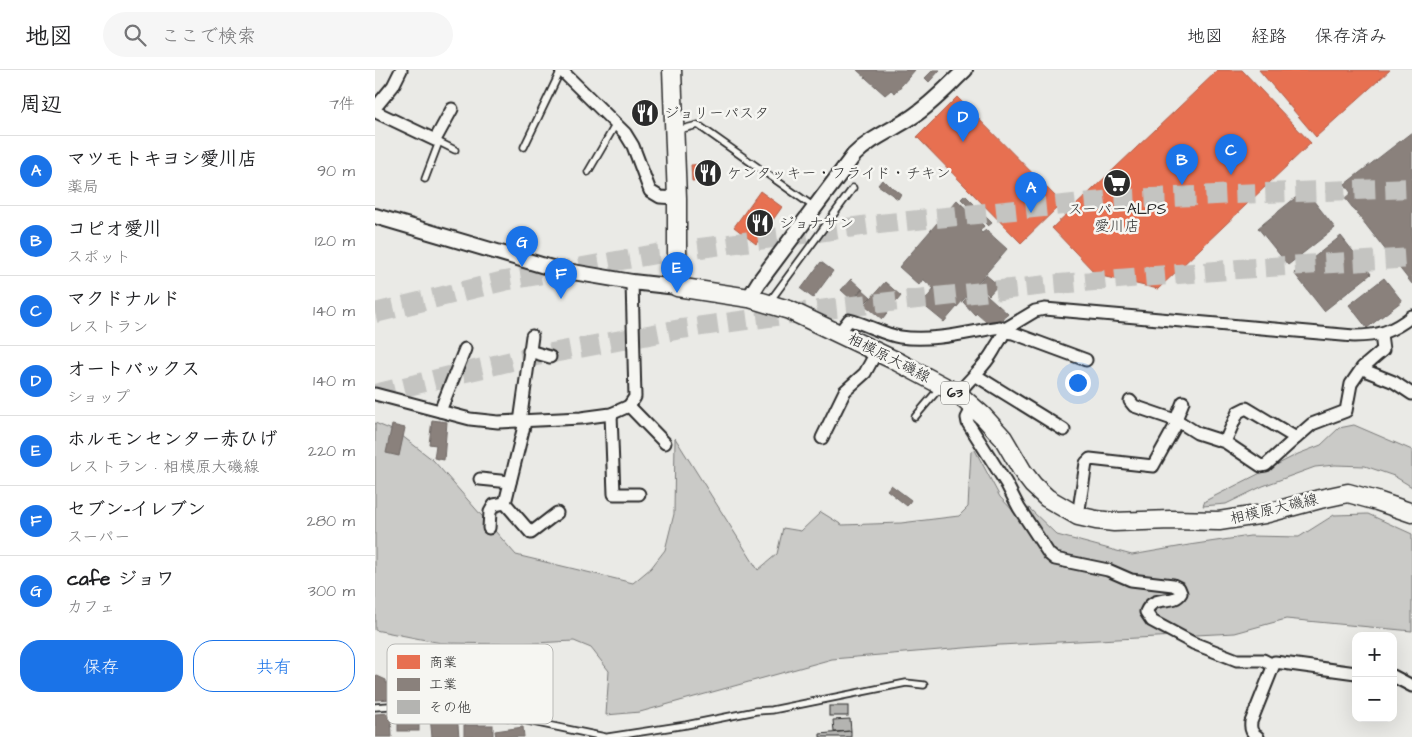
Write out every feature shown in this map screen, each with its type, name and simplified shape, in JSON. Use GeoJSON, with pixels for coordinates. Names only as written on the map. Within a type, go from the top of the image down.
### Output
{"type":"FeatureCollection","features":[{"type":"Feature","properties":{"kind":"main road"},"geometry":{"type":"LineString","coordinates":[[672,70],[677,198],[677,287]]}},
{"type":"Feature","properties":{"kind":"main road","name":"相模原大磯線"},"geometry":{"type":"LineString","coordinates":[[677,287],[749,298],[789,310],[877,351],[958,394],[983,416],[1003,438],[1033,485],[1047,498],[1078,516],[1114,522],[1219,521],[1264,514],[1320,498],[1348,493],[1412,513]]}},
{"type":"Feature","properties":{"kind":"street"},"geometry":{"type":"LineString","coordinates":[[401,70],[393,86],[375,108],[378,113],[437,141],[452,109]]}},
{"type":"Feature","properties":{"kind":"street"},"geometry":{"type":"LineString","coordinates":[[561,70],[625,133],[633,146],[651,191],[660,197],[677,198]]}},
{"type":"Feature","properties":{"kind":"street"},"geometry":{"type":"LineString","coordinates":[[749,298],[854,155],[866,143],[912,116],[931,102],[965,70]]}},
{"type":"Feature","properties":{"kind":"street"},"geometry":{"type":"LineString","coordinates":[[375,216],[555,270],[677,287]]}},
{"type":"Feature","properties":{"kind":"street"},"geometry":{"type":"LineString","coordinates":[[375,394],[470,420],[522,422],[611,414],[629,406],[635,397],[631,282]]}},
{"type":"Feature","properties":{"kind":"street"},"geometry":{"type":"LineString","coordinates":[[958,394],[967,382],[979,372],[1003,337],[1005,330],[1035,311],[1045,309],[1354,336],[1381,335],[1412,316]]}},
{"type":"Feature","properties":{"kind":"street"},"geometry":{"type":"LineString","coordinates":[[839,333],[849,320],[859,322],[880,332],[900,337],[919,338],[939,337],[1000,327],[1085,360]]}},
{"type":"Feature","properties":{"kind":"street"},"geometry":{"type":"LineString","coordinates":[[1130,401],[1134,406],[1177,420],[1197,433],[1225,442],[1261,466],[1266,465],[1312,424],[1346,411],[1351,384],[1363,367],[1383,350],[1381,335]]}},
{"type":"Feature","properties":{"kind":"street"},"geometry":{"type":"LineString","coordinates":[[531,336],[522,422],[505,503],[527,536],[557,513]]}},
{"type":"Feature","properties":{"kind":"street"},"geometry":{"type":"LineString","coordinates":[[440,411],[465,349]]}},
{"type":"Feature","properties":{"kind":"street"},"geometry":{"type":"LineString","coordinates":[[529,351],[550,356]]}},
{"type":"Feature","properties":{"kind":"street"},"geometry":{"type":"LineString","coordinates":[[822,438],[845,391],[865,373],[877,351]]}},
{"type":"Feature","properties":{"kind":"street"},"geometry":{"type":"LineString","coordinates":[[1363,367],[1369,372],[1394,382],[1412,394]]}},
{"type":"Feature","properties":{"kind":"street"},"geometry":{"type":"LineString","coordinates":[[975,376],[1048,414],[1064,430]]}},
{"type":"Feature","properties":{"kind":"street"},"geometry":{"type":"LineString","coordinates":[[1078,516],[1086,463],[1090,459],[1130,468],[1153,466],[1177,420],[1183,402]]}},
{"type":"Feature","properties":{"kind":"street"},"geometry":{"type":"LineString","coordinates":[[629,406],[665,443]]}},
{"type":"Feature","properties":{"kind":"street"},"geometry":{"type":"LineString","coordinates":[[973,407],[967,418],[968,423],[1049,554],[1055,558],[1108,570],[1131,580],[1173,585],[1179,588],[1181,592],[1175,598],[1155,601],[1146,612],[1152,621],[1193,643],[1237,660],[1263,660],[1273,665]]}},
{"type":"Feature","properties":{"kind":"street"},"geometry":{"type":"LineString","coordinates":[[1225,442],[1238,412],[1246,408],[1296,438]]}},
{"type":"Feature","properties":{"kind":"street"},"geometry":{"type":"LineString","coordinates":[[611,414],[608,495],[639,494]]}},
{"type":"Feature","properties":{"kind":"street"},"geometry":{"type":"LineString","coordinates":[[480,479],[510,482]]}},
{"type":"Feature","properties":{"kind":"street"},"geometry":{"type":"LineString","coordinates":[[489,528],[490,512],[495,505],[505,503]]}},
{"type":"Feature","properties":{"kind":"street"},"geometry":{"type":"LineString","coordinates":[[1258,737],[1250,729],[1251,722],[1275,662],[1352,672]]}},
{"type":"Feature","properties":{"kind":"street"},"geometry":{"type":"LineString","coordinates":[[1395,677],[1412,686]]}},
{"type":"Feature","properties":{"kind":"lane"},"geometry":{"type":"LineString","coordinates":[[524,147],[561,70]]}},
{"type":"Feature","properties":{"kind":"lane"},"geometry":{"type":"LineString","coordinates":[[588,172],[613,129],[618,125]]}},
{"type":"Feature","properties":{"kind":"lane"},"geometry":{"type":"LineString","coordinates":[[675,130],[698,126],[814,208]]}},
{"type":"Feature","properties":{"kind":"lane"},"geometry":{"type":"LineString","coordinates":[[425,178],[437,141],[455,150]]}},
{"type":"Feature","properties":{"kind":"lane"},"geometry":{"type":"LineString","coordinates":[[768,304],[853,188]]}},
{"type":"Feature","properties":{"kind":"lane"},"geometry":{"type":"LineString","coordinates":[[915,417],[937,391],[940,384]]}},
{"type":"Feature","properties":{"kind":"lane"},"geometry":{"type":"LineString","coordinates":[[543,724],[606,737],[687,725],[756,711],[772,710],[906,683],[924,685]]}},
{"type":"Feature","properties":{"kind":"shaded area"},"geometry":{"type":"Polygon","coordinates":[[[375,423],[397,432],[433,460],[516,555],[633,583],[651,568],[665,550],[674,514],[675,438],[758,570],[777,554],[783,528],[801,531],[821,512],[842,525],[901,523],[959,516],[968,507],[971,451],[975,450],[1000,497],[1017,515],[1029,508],[1057,535],[1132,555],[1250,536],[1299,537],[1334,515],[1368,514],[1412,534],[1412,631],[1286,619],[1235,633],[1000,645],[832,659],[640,712],[606,715],[609,671],[591,648],[574,641],[514,644],[441,643],[375,630],[375,423]]]}},
{"type":"Feature","properties":{"kind":"shaded area"},"geometry":{"type":"Polygon","coordinates":[[[1354,425],[1412,450],[1412,487],[1394,476],[1365,466],[1335,465],[1315,467],[1263,486],[1226,504],[1203,506],[1205,501],[1298,454],[1321,445],[1339,428],[1354,425]]]}},
{"type":"Feature","properties":{"kind":"building: 商業"},"geometry":{"type":"Polygon","coordinates":[[[1218,70],[1242,70],[1311,143],[1158,289],[1097,275],[1052,228],[1218,70]]]}},
{"type":"Feature","properties":{"kind":"building: 商業"},"geometry":{"type":"Polygon","coordinates":[[[1259,70],[1390,70],[1316,137],[1259,70]]]}},
{"type":"Feature","properties":{"kind":"building: 商業"},"geometry":{"type":"Polygon","coordinates":[[[957,97],[1062,203],[1021,243],[917,137],[957,97]]]}},
{"type":"Feature","properties":{"kind":"building: 商業"},"geometry":{"type":"Polygon","coordinates":[[[716,163],[716,180],[692,181],[691,165],[716,163]]]}},
{"type":"Feature","properties":{"kind":"building: 商業"},"geometry":{"type":"Polygon","coordinates":[[[760,191],[782,207],[756,244],[734,227],[760,191]]]}},
{"type":"Feature","properties":{"kind":"building: 工業"},"geometry":{"type":"Polygon","coordinates":[[[857,70],[915,70],[895,93],[891,90],[885,95],[857,70]]]}},
{"type":"Feature","properties":{"kind":"building: 工業"},"geometry":{"type":"Polygon","coordinates":[[[933,70],[940,70],[929,82],[925,78],[933,70]]]}},
{"type":"Feature","properties":{"kind":"building: 工業"},"geometry":{"type":"Polygon","coordinates":[[[1412,132],[1412,284],[1345,198],[1351,193],[1345,184],[1412,132]]]}},
{"type":"Feature","properties":{"kind":"building: 工業"},"geometry":{"type":"Polygon","coordinates":[[[882,180],[901,194],[898,199],[878,185],[882,180]]]}},
{"type":"Feature","properties":{"kind":"building: 工業"},"geometry":{"type":"Polygon","coordinates":[[[1305,190],[1335,228],[1288,265],[1258,228],[1305,190]]]}},
{"type":"Feature","properties":{"kind":"building: 工業"},"geometry":{"type":"Polygon","coordinates":[[[965,195],[974,204],[970,208],[961,199],[965,195]]]}},
{"type":"Feature","properties":{"kind":"building: 工業"},"geometry":{"type":"Polygon","coordinates":[[[957,200],[984,226],[980,231],[982,233],[986,230],[1007,249],[944,322],[922,304],[934,289],[923,279],[919,285],[899,267],[957,200]]]}},
{"type":"Feature","properties":{"kind":"building: 工業"},"geometry":{"type":"Polygon","coordinates":[[[978,209],[992,223],[988,226],[974,212],[978,209]]]}},
{"type":"Feature","properties":{"kind":"building: 工業"},"geometry":{"type":"Polygon","coordinates":[[[1341,236],[1371,274],[1324,311],[1294,273],[1341,236]]]}},
{"type":"Feature","properties":{"kind":"building: 工業"},"geometry":{"type":"Polygon","coordinates":[[[821,262],[833,271],[813,298],[801,289],[821,262]]]}},
{"type":"Feature","properties":{"kind":"building: 工業"},"geometry":{"type":"Polygon","coordinates":[[[986,275],[998,285],[989,295],[977,285],[986,275]]]}},
{"type":"Feature","properties":{"kind":"building: 工業"},"geometry":{"type":"Polygon","coordinates":[[[1384,278],[1402,301],[1367,328],[1349,305],[1384,278]]]}},
{"type":"Feature","properties":{"kind":"building: 工業"},"geometry":{"type":"Polygon","coordinates":[[[851,279],[862,289],[852,300],[841,290],[851,279]]]}},
{"type":"Feature","properties":{"kind":"building: 工業"},"geometry":{"type":"Polygon","coordinates":[[[885,282],[901,296],[882,319],[865,305],[885,282]]]}},
{"type":"Feature","properties":{"kind":"building: 工業"},"geometry":{"type":"Polygon","coordinates":[[[977,286],[1008,314],[1003,320],[985,321],[976,313],[975,315],[963,302],[977,286]]]}},
{"type":"Feature","properties":{"kind":"building: 工業"},"geometry":{"type":"Polygon","coordinates":[[[862,289],[871,297],[862,306],[854,299],[862,289]]]}},
{"type":"Feature","properties":{"kind":"building: 工業"},"geometry":{"type":"Polygon","coordinates":[[[432,420],[447,422],[444,460],[434,458],[436,445],[429,444],[432,420]]]}},
{"type":"Feature","properties":{"kind":"building: 工業"},"geometry":{"type":"Polygon","coordinates":[[[392,425],[405,428],[399,456],[386,453],[392,425]]]}},
{"type":"Feature","properties":{"kind":"building: 工業"},"geometry":{"type":"Polygon","coordinates":[[[891,485],[911,500],[907,506],[887,490],[891,485]]]}},
{"type":"Feature","properties":{"kind":"building: 工業"},"geometry":{"type":"Polygon","coordinates":[[[375,675],[386,680],[387,699],[375,700],[375,675]]]}},
{"type":"Feature","properties":{"kind":"building: 工業"},"geometry":{"type":"Polygon","coordinates":[[[387,713],[387,724],[391,724],[392,737],[376,737],[375,714],[387,713]]]}},
{"type":"Feature","properties":{"kind":"building: 工業"},"geometry":{"type":"Polygon","coordinates":[[[398,724],[419,724],[419,731],[398,731],[398,724]]]}},
{"type":"Feature","properties":{"kind":"building: 工業"},"geometry":{"type":"Polygon","coordinates":[[[431,724],[458,724],[459,737],[432,737],[431,724]]]}},
{"type":"Feature","properties":{"kind":"building: 工業"},"geometry":{"type":"Polygon","coordinates":[[[464,725],[493,725],[493,737],[464,737],[464,725]]]}},
{"type":"Feature","properties":{"kind":"building: 工業"},"geometry":{"type":"Polygon","coordinates":[[[523,727],[524,737],[496,737],[495,731],[523,727]]]}},
{"type":"Feature","properties":{"kind":"building: その他"},"geometry":{"type":"Polygon","coordinates":[[[829,706],[848,706],[848,716],[829,716],[829,706]]]}},
{"type":"Feature","properties":{"kind":"building: その他"},"geometry":{"type":"Polygon","coordinates":[[[850,719],[851,731],[834,732],[833,720],[850,719]]]}},
{"type":"Feature","properties":{"kind":"building: その他"},"geometry":{"type":"Polygon","coordinates":[[[851,731],[851,737],[820,737],[820,734],[851,731]]]}},
{"type":"Feature","properties":{"kind":"tunnel"},"geometry":{"type":"LineString","coordinates":[[375,313],[504,281],[656,254],[869,225],[1112,200],[1412,188]]}},
{"type":"Feature","properties":{"kind":"tunnel"},"geometry":{"type":"LineString","coordinates":[[375,394],[520,359],[681,329],[834,308],[1047,285],[1239,269],[1412,258]]}},
{"type":"Feature","properties":{"kind":"place","name":"ジョリーパスタ"},"geometry":{"type":"Point","coordinates":[645,113]}},
{"type":"Feature","properties":{"kind":"place","name":"オートバックス"},"geometry":{"type":"Point","coordinates":[963,142]}},
{"type":"Feature","properties":{"kind":"place","name":"ケンタッキー・フライド・チキン"},"geometry":{"type":"Point","coordinates":[708,173]}},
{"type":"Feature","properties":{"kind":"place","name":"マクドナルド"},"geometry":{"type":"Point","coordinates":[1231,175]}},
{"type":"Feature","properties":{"kind":"place","name":"スーパーALPS 愛川店"},"geometry":{"type":"Point","coordinates":[1117,183]}},
{"type":"Feature","properties":{"kind":"place","name":"コピオ愛川"},"geometry":{"type":"Point","coordinates":[1182,185]}},
{"type":"Feature","properties":{"kind":"place","name":"マツモトキヨシ愛川店"},"geometry":{"type":"Point","coordinates":[1031,213]}},
{"type":"Feature","properties":{"kind":"place","name":"ジョナサン"},"geometry":{"type":"Point","coordinates":[760,223]}},
{"type":"Feature","properties":{"kind":"place","name":"cafe ジョワ"},"geometry":{"type":"Point","coordinates":[522,267]}},
{"type":"Feature","properties":{"kind":"place","name":"ホルモンセンター赤ひげ"},"geometry":{"type":"Point","coordinates":[677,293]}},
{"type":"Feature","properties":{"kind":"place","name":"セブン-イレブン"},"geometry":{"type":"Point","coordinates":[561,299]}}]}
